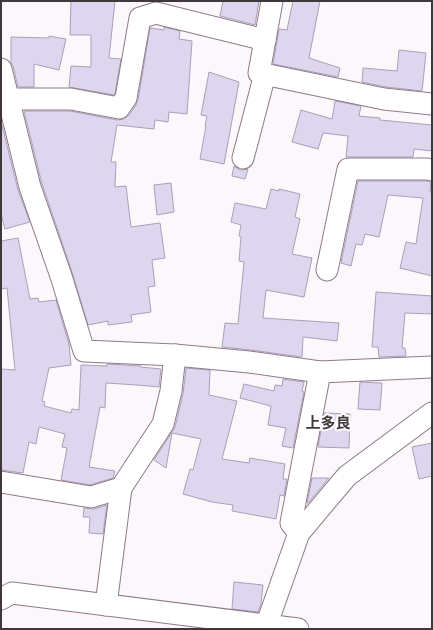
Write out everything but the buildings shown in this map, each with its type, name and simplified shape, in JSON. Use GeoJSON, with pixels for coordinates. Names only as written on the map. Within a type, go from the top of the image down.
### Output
{"type":"FeatureCollection","features":[{"type":"Feature","properties":{"kind":"street"},"geometry":{"type":"LineString","coordinates":[[272,1],[259,73],[384,99],[432,104]]}},
{"type":"Feature","properties":{"kind":"street"},"geometry":{"type":"LineString","coordinates":[[8,99],[71,99],[119,108],[126,98],[140,18],[156,13],[265,40]]}},
{"type":"Feature","properties":{"kind":"street"},"geometry":{"type":"LineString","coordinates":[[1,69],[30,187],[62,276],[84,351],[175,355],[249,362],[320,372],[432,367]]}},
{"type":"Feature","properties":{"kind":"street"},"geometry":{"type":"LineString","coordinates":[[243,158],[265,74]]}},
{"type":"Feature","properties":{"kind":"street"},"geometry":{"type":"LineString","coordinates":[[327,270],[348,169],[432,170]]}},
{"type":"Feature","properties":{"kind":"street"},"geometry":{"type":"LineString","coordinates":[[106,605],[121,488],[163,424],[171,391],[175,355]]}},
{"type":"Feature","properties":{"kind":"street"},"geometry":{"type":"LineString","coordinates":[[299,533],[291,523],[320,372]]}},
{"type":"Feature","properties":{"kind":"street"},"geometry":{"type":"LineString","coordinates":[[265,627],[299,533],[347,476],[432,413]]}},
{"type":"Feature","properties":{"kind":"street"},"geometry":{"type":"LineString","coordinates":[[1,482],[91,497],[121,488]]}},
{"type":"Feature","properties":{"kind":"street"},"geometry":{"type":"LineString","coordinates":[[1,599],[12,593],[265,627],[298,629]]}},
{"type":"Feature","properties":{"kind":"district","name":"上多良"},"geometry":{"type":"Point","coordinates":[328,422]}}]}
